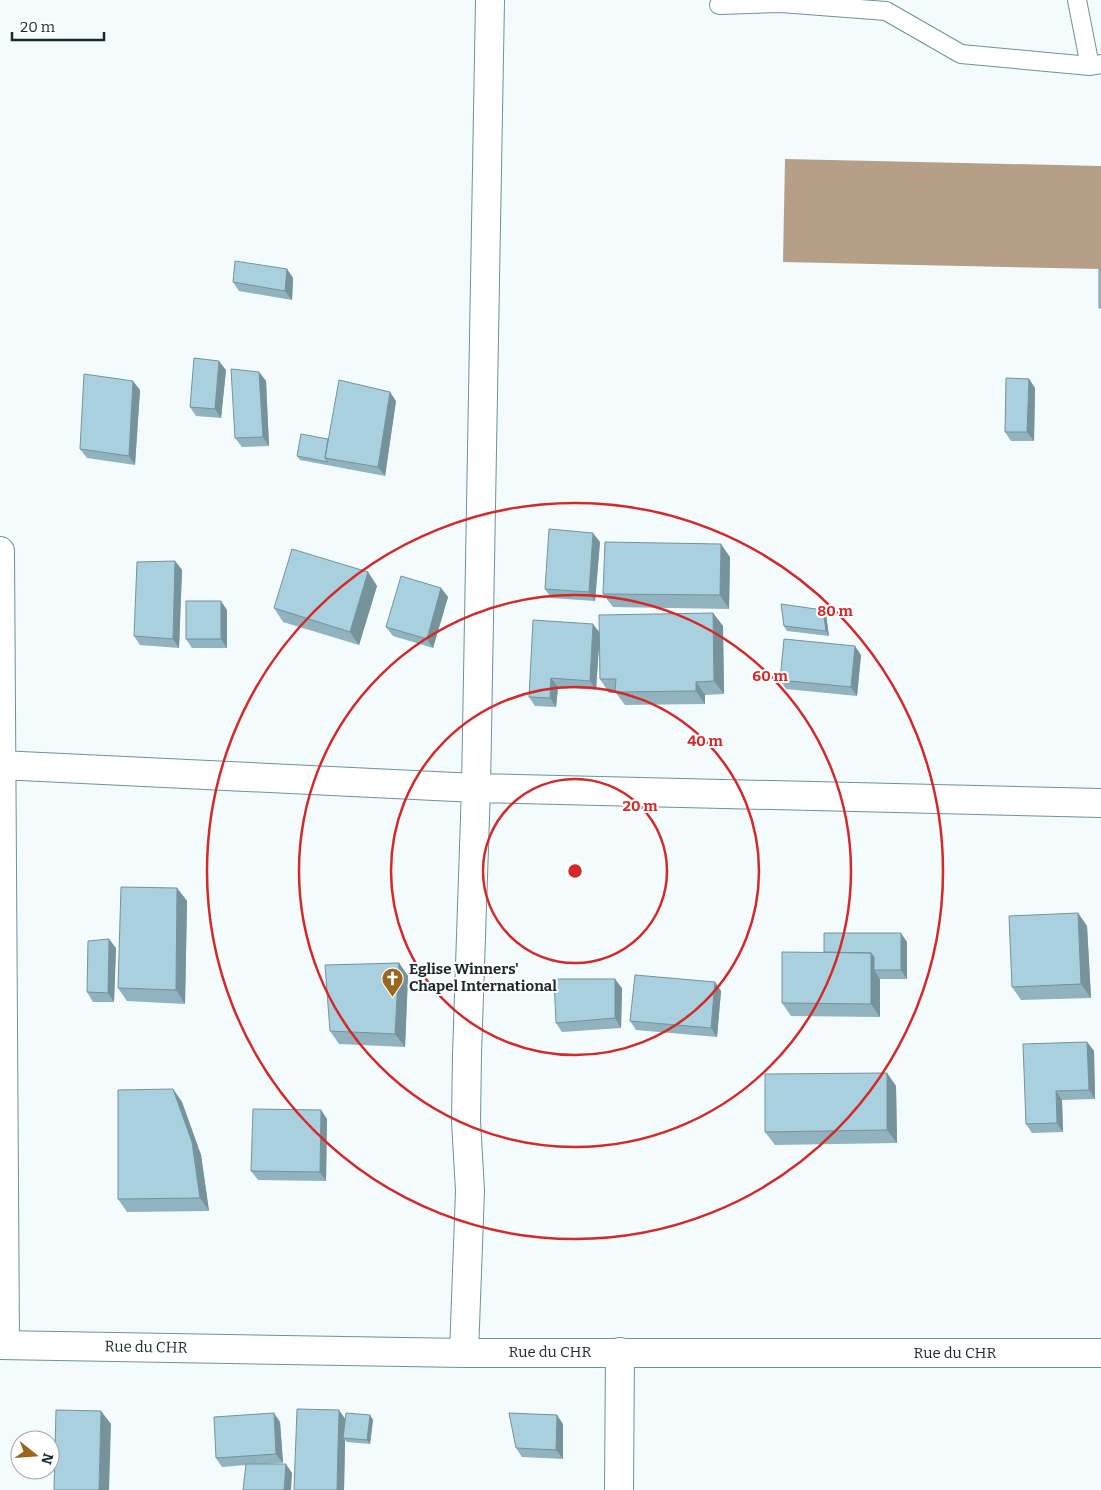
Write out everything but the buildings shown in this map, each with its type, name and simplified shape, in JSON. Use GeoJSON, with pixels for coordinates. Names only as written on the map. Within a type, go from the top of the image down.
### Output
{"type":"FeatureCollection","features":[{"type":"Feature","properties":{"kind":"street"},"geometry":{"type":"LineString","coordinates":[[464,1353],[470,1191],[466,1121],[467,1055],[476,788],[490,0]]}},
{"type":"Feature","properties":{"kind":"street"},"geometry":{"type":"LineString","coordinates":[[0,551],[2,1345]]}},
{"type":"Feature","properties":{"kind":"street"},"geometry":{"type":"LineString","coordinates":[[1,765],[476,788],[1101,803]]}},
{"type":"Feature","properties":{"kind":"street","name":"Rue du CHR"},"geometry":{"type":"LineString","coordinates":[[2,1345],[464,1353],[1101,1354]]}},
{"type":"Feature","properties":{"kind":"street"},"geometry":{"type":"LineString","coordinates":[[619,1490],[620,1352]]}},
{"type":"Feature","properties":{"kind":"lane"},"geometry":{"type":"LineString","coordinates":[[719,5],[781,3],[886,11],[961,54],[1095,65],[1078,0]]}},
{"type":"Feature","properties":{"kind":"shaded area"},"geometry":{"type":"Polygon","coordinates":[[[785,159],[1101,166],[1101,269],[783,262],[785,159]]]}},
{"type":"Feature","properties":{"kind":"place","name":"Eglise Winners' Chapel International"},"geometry":{"type":"Point","coordinates":[393,997]}}]}
